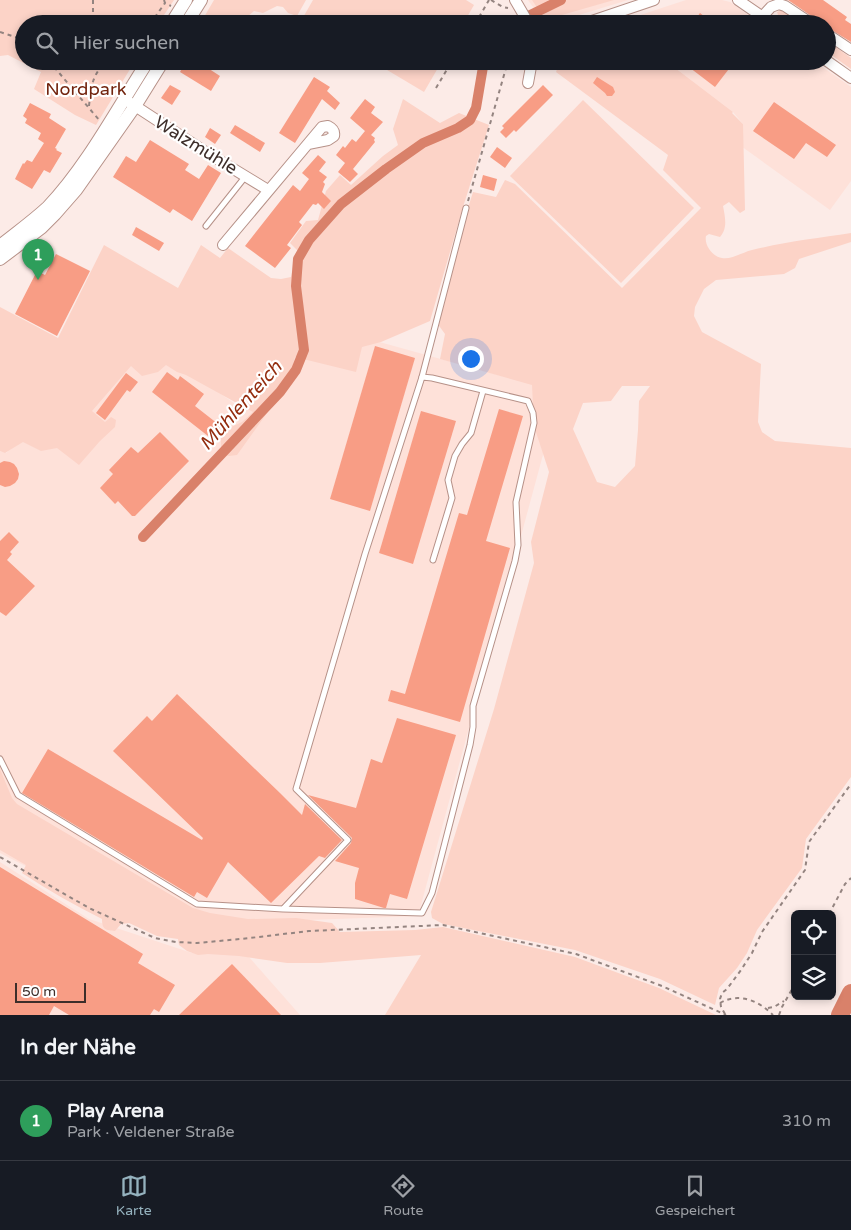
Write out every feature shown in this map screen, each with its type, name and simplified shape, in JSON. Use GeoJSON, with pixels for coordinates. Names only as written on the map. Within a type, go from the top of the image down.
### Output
{"type":"FeatureCollection","features":[{"type":"Feature","properties":{"kind":"street"},"geometry":{"type":"LineString","coordinates":[[177,15],[186,0]]}},
{"type":"Feature","properties":{"kind":"street"},"geometry":{"type":"LineString","coordinates":[[192,15],[201,0]]}},
{"type":"Feature","properties":{"kind":"street"},"geometry":{"type":"LineString","coordinates":[[610,15],[654,0]]}},
{"type":"Feature","properties":{"kind":"street"},"geometry":{"type":"LineString","coordinates":[[738,0],[760,15]]}},
{"type":"Feature","properties":{"kind":"street"},"geometry":{"type":"LineString","coordinates":[[763,15],[771,7],[779,4],[798,15]]}},
{"type":"Feature","properties":{"kind":"street"},"geometry":{"type":"LineString","coordinates":[[836,40],[851,50]]}},
{"type":"Feature","properties":{"kind":"street"},"geometry":{"type":"LineString","coordinates":[[836,67],[851,78]]}},
{"type":"Feature","properties":{"kind":"street"},"geometry":{"type":"LineString","coordinates":[[0,246],[35,219],[67,185],[142,70]]}},
{"type":"Feature","properties":{"kind":"street"},"geometry":{"type":"LineString","coordinates":[[0,259],[41,228],[56,214],[76,190],[135,106],[157,70]]}},
{"type":"Feature","properties":{"kind":"street"},"geometry":{"type":"LineString","coordinates":[[528,83],[530,70]]}},
{"type":"Feature","properties":{"kind":"street","name":"Walzmühle"},"geometry":{"type":"LineString","coordinates":[[124,99],[204,152],[268,190]]}},
{"type":"Feature","properties":{"kind":"street"},"geometry":{"type":"LineString","coordinates":[[223,245],[308,144]]}},
{"type":"Feature","properties":{"kind":"lane"},"geometry":{"type":"LineString","coordinates":[[206,226],[245,176]]}},
{"type":"Feature","properties":{"kind":"lane"},"geometry":{"type":"LineString","coordinates":[[283,909],[348,840],[296,789],[365,554],[422,377],[466,208]]}},
{"type":"Feature","properties":{"kind":"lane"},"geometry":{"type":"LineString","coordinates":[[0,759],[18,795],[197,904],[283,909],[422,913],[432,893],[470,745],[473,727],[473,706],[518,545],[516,502],[534,422],[533,413],[528,401],[422,377]]}},
{"type":"Feature","properties":{"kind":"lane"},"geometry":{"type":"LineString","coordinates":[[433,560],[452,498],[448,480],[450,472],[458,450],[471,432],[483,391]]}},
{"type":"Feature","properties":{"kind":"path"},"geometry":{"type":"LineString","coordinates":[[92,0],[93,15]]}},
{"type":"Feature","properties":{"kind":"path"},"geometry":{"type":"LineString","coordinates":[[481,15],[490,0],[503,7],[513,9],[518,5]]}},
{"type":"Feature","properties":{"kind":"path"},"geometry":{"type":"LineString","coordinates":[[156,15],[165,3]]}},
{"type":"Feature","properties":{"kind":"path"},"geometry":{"type":"LineString","coordinates":[[0,32],[15,37]]}},
{"type":"Feature","properties":{"kind":"path"},"geometry":{"type":"LineString","coordinates":[[58,70],[106,128]]}},
{"type":"Feature","properties":{"kind":"path"},"geometry":{"type":"LineString","coordinates":[[89,106],[94,78],[99,70]]}},
{"type":"Feature","properties":{"kind":"path"},"geometry":{"type":"LineString","coordinates":[[436,88],[447,70]]}},
{"type":"Feature","properties":{"kind":"path"},"geometry":{"type":"LineString","coordinates":[[466,208],[505,70]]}},
{"type":"Feature","properties":{"kind":"path"},"geometry":{"type":"LineString","coordinates":[[726,1015],[720,1003],[722,992],[727,989],[741,970],[762,932],[805,870],[809,842],[851,784]]}},
{"type":"Feature","properties":{"kind":"path"},"geometry":{"type":"LineString","coordinates":[[0,857],[89,908],[156,938],[176,942],[197,943],[309,930],[443,925],[576,954],[662,986],[726,1015]]}},
{"type":"Feature","properties":{"kind":"path"},"geometry":{"type":"LineString","coordinates":[[831,910],[845,884],[851,878]]}},
{"type":"Feature","properties":{"kind":"path"},"geometry":{"type":"LineString","coordinates":[[779,1015],[791,991]]}},
{"type":"Feature","properties":{"kind":"path"},"geometry":{"type":"LineString","coordinates":[[720,1003],[734,998],[744,998],[766,1008],[773,1015]]}},
{"type":"Feature","properties":{"kind":"path"},"geometry":{"type":"LineString","coordinates":[[766,1008],[774,1007],[786,1000]]}},
{"type":"Feature","properties":{"kind":"shaded area"},"geometry":{"type":"Polygon","coordinates":[[[528,0],[628,0],[579,15],[539,15],[528,0]]]}},
{"type":"Feature","properties":{"kind":"shaded area"},"geometry":{"type":"Polygon","coordinates":[[[686,0],[722,0],[730,2],[748,15],[640,15],[686,0]]]}},
{"type":"Feature","properties":{"kind":"shaded area"},"geometry":{"type":"Polygon","coordinates":[[[678,70],[827,70],[851,87],[851,181],[830,210],[734,141],[743,124],[733,112],[678,70]]]}},
{"type":"Feature","properties":{"kind":"shaded area"},"geometry":{"type":"Polygon","coordinates":[[[286,316],[560,392],[418,916],[308,920],[200,935],[94,901],[0,853],[0,451],[6,453],[147,343],[244,410],[286,316]]]}},
{"type":"Feature","properties":{"kind":"shaded area"},"geometry":{"type":"Polygon","coordinates":[[[0,862],[89,919],[192,953],[242,949],[300,1015],[0,1015],[0,862]]]}},
{"type":"Feature","properties":{"kind":"green space","name":"Nordpark"},"geometry":{"type":"Polygon","coordinates":[[[0,0],[174,0],[164,15],[15,15],[15,59],[8,55],[0,56],[0,0]]]}},
{"type":"Feature","properties":{"kind":"green space"},"geometry":{"type":"Polygon","coordinates":[[[214,0],[306,0],[298,15],[288,13],[283,7],[277,6],[263,13],[254,11],[249,15],[205,15],[214,0]]]}},
{"type":"Feature","properties":{"kind":"green space"},"geometry":{"type":"Polygon","coordinates":[[[313,0],[466,0],[474,5],[468,15],[304,15],[313,0]]]}},
{"type":"Feature","properties":{"kind":"green space"},"geometry":{"type":"Polygon","coordinates":[[[532,0],[614,0],[562,15],[542,15],[532,0]]]}},
{"type":"Feature","properties":{"kind":"green space"},"geometry":{"type":"Polygon","coordinates":[[[781,10],[790,15],[778,15],[777,12],[781,10]]]}},
{"type":"Feature","properties":{"kind":"green space"},"geometry":{"type":"Polygon","coordinates":[[[836,47],[851,58],[851,69],[836,58],[836,47]]]}},
{"type":"Feature","properties":{"kind":"green space","name":"Nordpark"},"geometry":{"type":"Polygon","coordinates":[[[37,70],[130,70],[96,125],[75,115],[34,89],[41,72],[37,70]]]}},
{"type":"Feature","properties":{"kind":"green space"},"geometry":{"type":"Polygon","coordinates":[[[387,70],[437,70],[424,92],[387,70]]]}},
{"type":"Feature","properties":{"kind":"green space"},"geometry":{"type":"Polygon","coordinates":[[[557,70],[678,70],[733,112],[743,124],[745,210],[740,213],[729,202],[723,206],[725,222],[723,234],[720,237],[709,234],[706,236],[706,243],[715,255],[729,258],[752,250],[776,245],[851,233],[851,242],[799,259],[795,268],[784,274],[716,280],[704,289],[695,307],[694,316],[702,332],[761,364],[758,422],[762,432],[775,441],[851,448],[851,777],[806,839],[802,868],[757,930],[747,953],[737,968],[719,988],[715,1005],[660,979],[575,950],[443,924],[432,918],[431,912],[494,709],[534,563],[531,542],[549,472],[534,426],[532,385],[440,359],[445,334],[437,323],[433,321],[473,192],[496,197],[505,180],[515,184],[622,288],[701,208],[663,170],[668,155],[556,72],[557,70]],[[622,386],[611,401],[583,403],[573,429],[597,482],[615,487],[635,466],[639,401],[650,386],[622,386]]]}},
{"type":"Feature","properties":{"kind":"green space"},"geometry":{"type":"Polygon","coordinates":[[[403,99],[440,123],[459,113],[489,125],[430,321],[381,342],[362,347],[356,372],[295,357],[292,369],[292,382],[237,455],[225,455],[221,447],[221,438],[227,429],[242,422],[253,412],[166,365],[158,372],[142,376],[131,366],[92,411],[105,422],[111,417],[116,420],[115,427],[79,465],[57,448],[41,451],[23,442],[5,453],[0,451],[0,307],[58,338],[104,245],[178,288],[201,245],[220,258],[228,248],[271,278],[291,277],[294,259],[298,251],[290,243],[306,221],[318,220],[326,191],[340,175],[351,185],[398,145],[393,129],[403,99]]]}},
{"type":"Feature","properties":{"kind":"green space"},"geometry":{"type":"Polygon","coordinates":[[[583,100],[694,208],[621,283],[510,176],[583,100]]]}},
{"type":"Feature","properties":{"kind":"green space"},"geometry":{"type":"Polygon","coordinates":[[[0,769],[12,798],[17,804],[193,908],[210,913],[248,919],[296,918],[332,923],[340,932],[415,930],[443,927],[575,957],[659,988],[716,1015],[385,1015],[421,955],[320,963],[287,963],[239,956],[198,955],[187,951],[179,945],[178,939],[157,936],[129,923],[121,924],[115,931],[107,930],[103,925],[102,919],[22,873],[26,865],[0,850],[0,769]]]}},
{"type":"Feature","properties":{"kind":"building"},"geometry":{"type":"Polygon","coordinates":[[[788,0],[823,0],[847,17],[845,20],[851,24],[851,42],[836,33],[836,15],[810,15],[788,0]]]}},
{"type":"Feature","properties":{"kind":"building"},"geometry":{"type":"Polygon","coordinates":[[[181,70],[211,70],[220,76],[211,91],[180,72],[181,70]]]}},
{"type":"Feature","properties":{"kind":"building"},"geometry":{"type":"Polygon","coordinates":[[[693,70],[728,70],[715,87],[693,70]]]}},
{"type":"Feature","properties":{"kind":"building"},"geometry":{"type":"Polygon","coordinates":[[[314,77],[330,87],[327,91],[340,103],[335,110],[322,99],[295,143],[279,133],[314,77]]]}},
{"type":"Feature","properties":{"kind":"building"},"geometry":{"type":"Polygon","coordinates":[[[597,77],[613,87],[615,92],[612,96],[607,96],[593,83],[597,77]]]}},
{"type":"Feature","properties":{"kind":"building"},"geometry":{"type":"Polygon","coordinates":[[[170,85],[181,91],[172,105],[161,98],[170,85]]]}},
{"type":"Feature","properties":{"kind":"building"},"geometry":{"type":"Polygon","coordinates":[[[543,85],[553,95],[516,132],[514,130],[506,138],[500,132],[504,128],[502,126],[543,85]]]}},
{"type":"Feature","properties":{"kind":"building"},"geometry":{"type":"Polygon","coordinates":[[[365,99],[375,107],[371,113],[383,122],[371,135],[375,138],[375,142],[353,169],[358,174],[350,182],[338,172],[345,163],[336,155],[352,139],[356,142],[365,131],[350,118],[365,99]]]}},
{"type":"Feature","properties":{"kind":"building"},"geometry":{"type":"Polygon","coordinates":[[[774,102],[836,145],[827,157],[806,143],[794,159],[753,131],[774,102]]]}},
{"type":"Feature","properties":{"kind":"building"},"geometry":{"type":"Polygon","coordinates":[[[30,103],[51,114],[49,118],[66,129],[55,148],[62,153],[50,173],[44,170],[32,189],[15,179],[23,163],[27,160],[32,162],[44,143],[38,139],[41,133],[25,123],[27,119],[23,116],[30,103]]]}},
{"type":"Feature","properties":{"kind":"building"},"geometry":{"type":"Polygon","coordinates":[[[235,125],[265,143],[260,152],[230,133],[235,125]]]}},
{"type":"Feature","properties":{"kind":"building"},"geometry":{"type":"Polygon","coordinates":[[[210,128],[221,135],[215,144],[205,137],[210,128]]]}},
{"type":"Feature","properties":{"kind":"building"},"geometry":{"type":"Polygon","coordinates":[[[150,140],[189,164],[185,170],[199,179],[208,165],[221,173],[192,221],[173,209],[170,213],[113,177],[126,156],[136,162],[150,140]]]}},
{"type":"Feature","properties":{"kind":"building"},"geometry":{"type":"Polygon","coordinates":[[[497,147],[512,158],[505,168],[490,157],[497,147]]]}},
{"type":"Feature","properties":{"kind":"building"},"geometry":{"type":"Polygon","coordinates":[[[318,155],[326,162],[319,171],[327,177],[323,182],[325,184],[322,192],[331,201],[324,209],[318,203],[316,205],[313,204],[299,222],[302,225],[287,245],[291,248],[275,268],[245,246],[293,185],[300,191],[309,179],[302,173],[318,155]]]}},
{"type":"Feature","properties":{"kind":"building"},"geometry":{"type":"Polygon","coordinates":[[[483,175],[497,179],[494,191],[480,187],[483,175]]]}},
{"type":"Feature","properties":{"kind":"building"},"geometry":{"type":"Polygon","coordinates":[[[136,227],[164,243],[159,251],[132,235],[136,227]]]}},
{"type":"Feature","properties":{"kind":"building"},"geometry":{"type":"Polygon","coordinates":[[[56,254],[90,271],[57,336],[15,314],[37,271],[45,275],[56,254]]]}},
{"type":"Feature","properties":{"kind":"building"},"geometry":{"type":"Polygon","coordinates":[[[375,346],[415,358],[370,511],[330,499],[375,346]]]}},
{"type":"Feature","properties":{"kind":"building"},"geometry":{"type":"Polygon","coordinates":[[[167,372],[178,380],[180,376],[204,394],[195,406],[218,424],[220,428],[214,436],[210,433],[208,436],[152,392],[167,372]]]}},
{"type":"Feature","properties":{"kind":"building"},"geometry":{"type":"Polygon","coordinates":[[[126,373],[138,382],[130,392],[127,390],[105,420],[96,413],[126,373]]]}},
{"type":"Feature","properties":{"kind":"building"},"geometry":{"type":"Polygon","coordinates":[[[499,409],[523,416],[486,541],[510,548],[460,722],[388,701],[391,690],[405,694],[459,513],[467,515],[499,409]]]}},
{"type":"Feature","properties":{"kind":"building"},"geometry":{"type":"Polygon","coordinates":[[[421,411],[456,421],[413,564],[379,553],[421,411]]]}},
{"type":"Feature","properties":{"kind":"building"},"geometry":{"type":"Polygon","coordinates":[[[160,432],[189,461],[135,516],[132,516],[118,501],[115,504],[100,488],[113,474],[109,470],[131,447],[138,453],[160,432]]]}},
{"type":"Feature","properties":{"kind":"building"},"geometry":{"type":"Polygon","coordinates":[[[4,461],[14,464],[19,474],[15,483],[5,487],[0,485],[0,463],[4,461]]]}},
{"type":"Feature","properties":{"kind":"building"},"geometry":{"type":"Polygon","coordinates":[[[9,532],[19,542],[10,552],[12,554],[7,560],[35,586],[6,616],[0,612],[0,541],[9,532]]]}},
{"type":"Feature","properties":{"kind":"building"},"geometry":{"type":"Polygon","coordinates":[[[177,694],[302,815],[305,804],[342,840],[325,858],[319,856],[271,903],[228,862],[207,898],[197,892],[194,897],[22,793],[48,749],[202,840],[203,838],[113,751],[147,716],[152,721],[177,694]]]}},
{"type":"Feature","properties":{"kind":"building"},"geometry":{"type":"Polygon","coordinates":[[[397,718],[456,735],[407,899],[390,894],[386,908],[384,908],[355,899],[355,883],[359,868],[335,861],[351,843],[352,838],[308,795],[356,808],[371,759],[382,763],[397,718]]]}},
{"type":"Feature","properties":{"kind":"building"},"geometry":{"type":"Polygon","coordinates":[[[0,867],[143,954],[138,963],[175,985],[159,1012],[154,1009],[150,1015],[69,1015],[54,1006],[49,1015],[0,1015],[0,867]]]}},
{"type":"Feature","properties":{"kind":"building"},"geometry":{"type":"Polygon","coordinates":[[[232,964],[281,1015],[179,1015],[210,985],[232,964]]]}},
{"type":"Feature","properties":{"kind":"waterway","name":"Mühlenteich"},"geometry":{"type":"LineString","coordinates":[[530,15],[561,0]]}},
{"type":"Feature","properties":{"kind":"waterway","name":"Mühlenteich"},"geometry":{"type":"LineString","coordinates":[[143,537],[280,392],[296,370],[304,350],[296,286],[298,259],[309,240],[341,204],[386,169],[423,143],[458,128],[470,120],[476,108],[482,70]]}},
{"type":"Feature","properties":{"kind":"waterway"},"geometry":{"type":"LineString","coordinates":[[840,1015],[851,993]]}},
{"type":"Feature","properties":{"kind":"place","name":"Play Arena"},"geometry":{"type":"Point","coordinates":[38,280]}}]}
